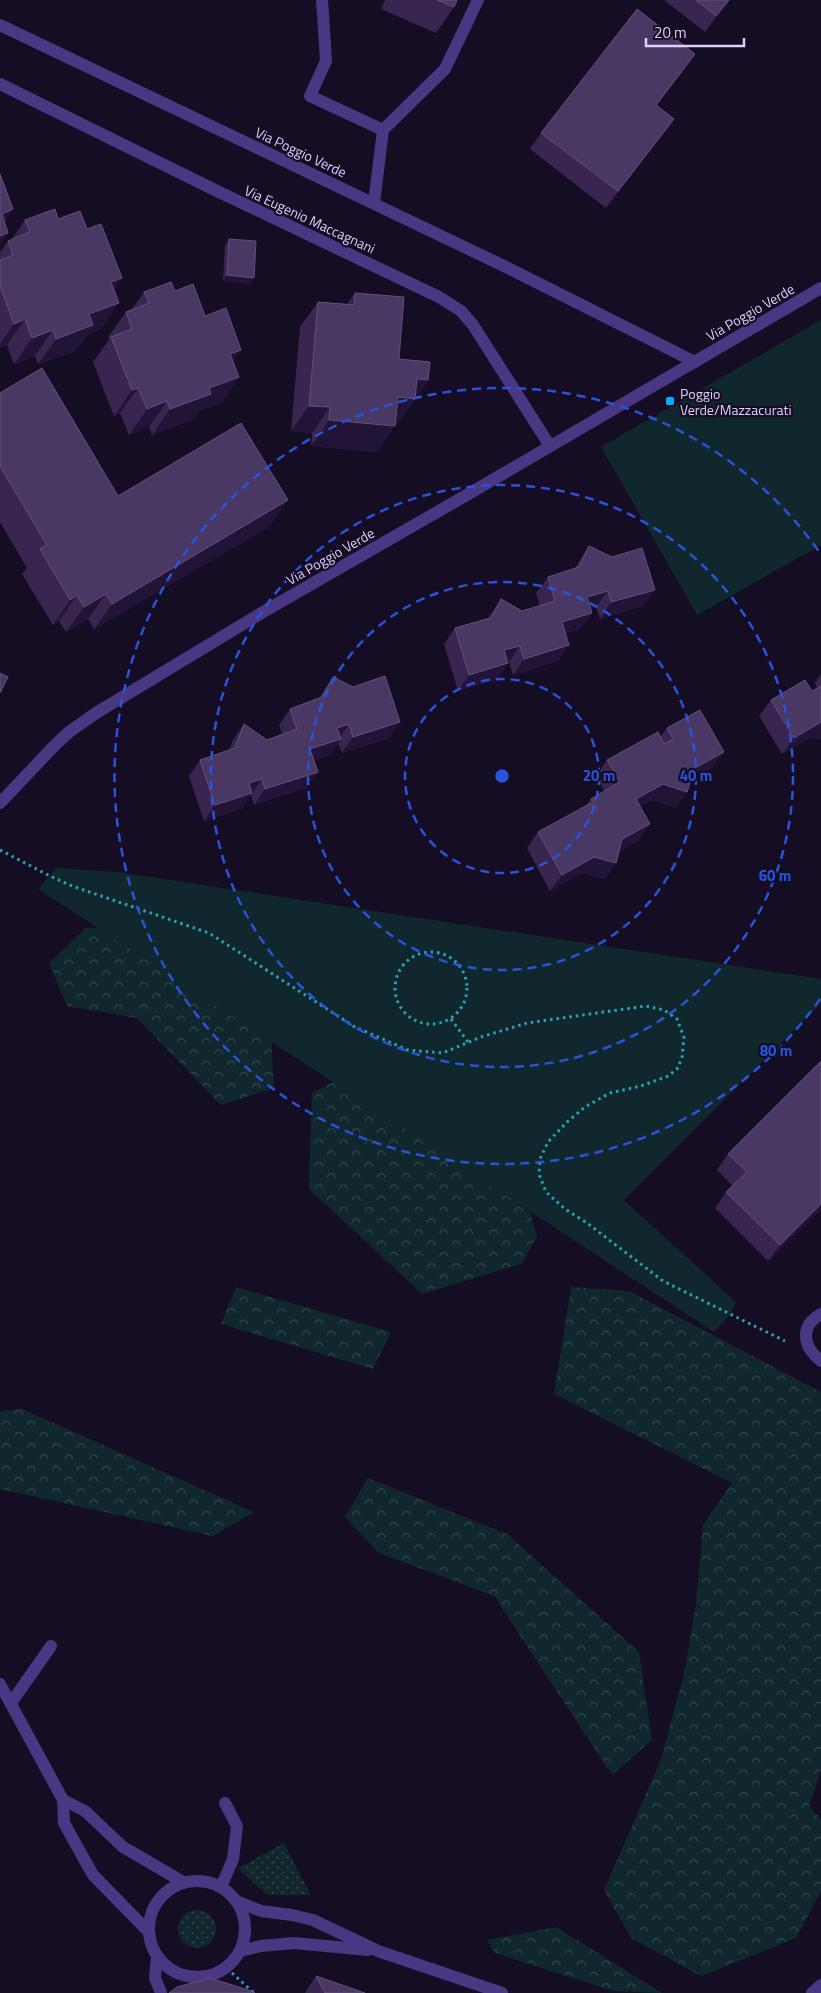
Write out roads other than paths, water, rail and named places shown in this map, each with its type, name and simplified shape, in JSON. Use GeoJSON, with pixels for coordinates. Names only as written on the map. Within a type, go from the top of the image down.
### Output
{"type":"FeatureCollection","features":[{"type":"Feature","properties":{"kind":"street"},"geometry":{"type":"LineString","coordinates":[[322,0],[326,61],[310,96],[383,130]]}},
{"type":"Feature","properties":{"kind":"street"},"geometry":{"type":"LineString","coordinates":[[374,203],[383,130],[445,69],[478,0]]}},
{"type":"Feature","properties":{"kind":"street","name":"Via Poggio Verde"},"geometry":{"type":"LineString","coordinates":[[0,25],[504,266],[695,362]]}},
{"type":"Feature","properties":{"kind":"street","name":"Via Eugenio Maccagnani"},"geometry":{"type":"LineString","coordinates":[[0,84],[218,192],[439,297],[461,311],[473,325],[550,446]]}},
{"type":"Feature","properties":{"kind":"street","name":"Via Poggio Verde"},"geometry":{"type":"LineString","coordinates":[[0,803],[54,745],[89,718],[263,612],[821,288]]}},
{"type":"Feature","properties":{"kind":"street"},"geometry":{"type":"LineString","coordinates":[[821,1314],[812,1320],[807,1330],[807,1346],[811,1353],[821,1361]]}},
{"type":"Feature","properties":{"kind":"street"},"geometry":{"type":"LineString","coordinates":[[12,1703],[51,1646]]}},
{"type":"Feature","properties":{"kind":"street"},"geometry":{"type":"LineString","coordinates":[[0,1684],[63,1800],[64,1823],[93,1875],[148,1931]]}},
{"type":"Feature","properties":{"kind":"street"},"geometry":{"type":"LineString","coordinates":[[63,1800],[85,1811],[123,1846],[184,1882]]}},
{"type":"Feature","properties":{"kind":"street"},"geometry":{"type":"LineString","coordinates":[[221,1887],[233,1859],[237,1826],[224,1803]]}},
{"type":"Feature","properties":{"kind":"street"},"geometry":{"type":"LineString","coordinates":[[199,1880],[221,1887],[236,1901],[242,1912],[245,1925],[244,1938],[240,1950],[226,1967],[214,1974],[190,1976],[177,1973],[157,1957],[151,1945],[148,1931],[150,1914],[157,1900],[169,1889],[184,1882],[199,1880]]}},
{"type":"Feature","properties":{"kind":"street"},"geometry":{"type":"LineString","coordinates":[[236,1901],[261,1911],[313,1920],[378,1950],[502,1993]]}},
{"type":"Feature","properties":{"kind":"street"},"geometry":{"type":"LineString","coordinates":[[240,1950],[294,1943],[378,1950]]}},
{"type":"Feature","properties":{"kind":"street"},"geometry":{"type":"LineString","coordinates":[[157,1957],[155,1978],[161,1993]]}},
{"type":"Feature","properties":{"kind":"street"},"geometry":{"type":"LineString","coordinates":[[812,1993],[821,1985]]}},
{"type":"Feature","properties":{"kind":"place","name":"Poggio Verde/Mazzacurati"},"geometry":{"type":"Point","coordinates":[670,401]}}]}
